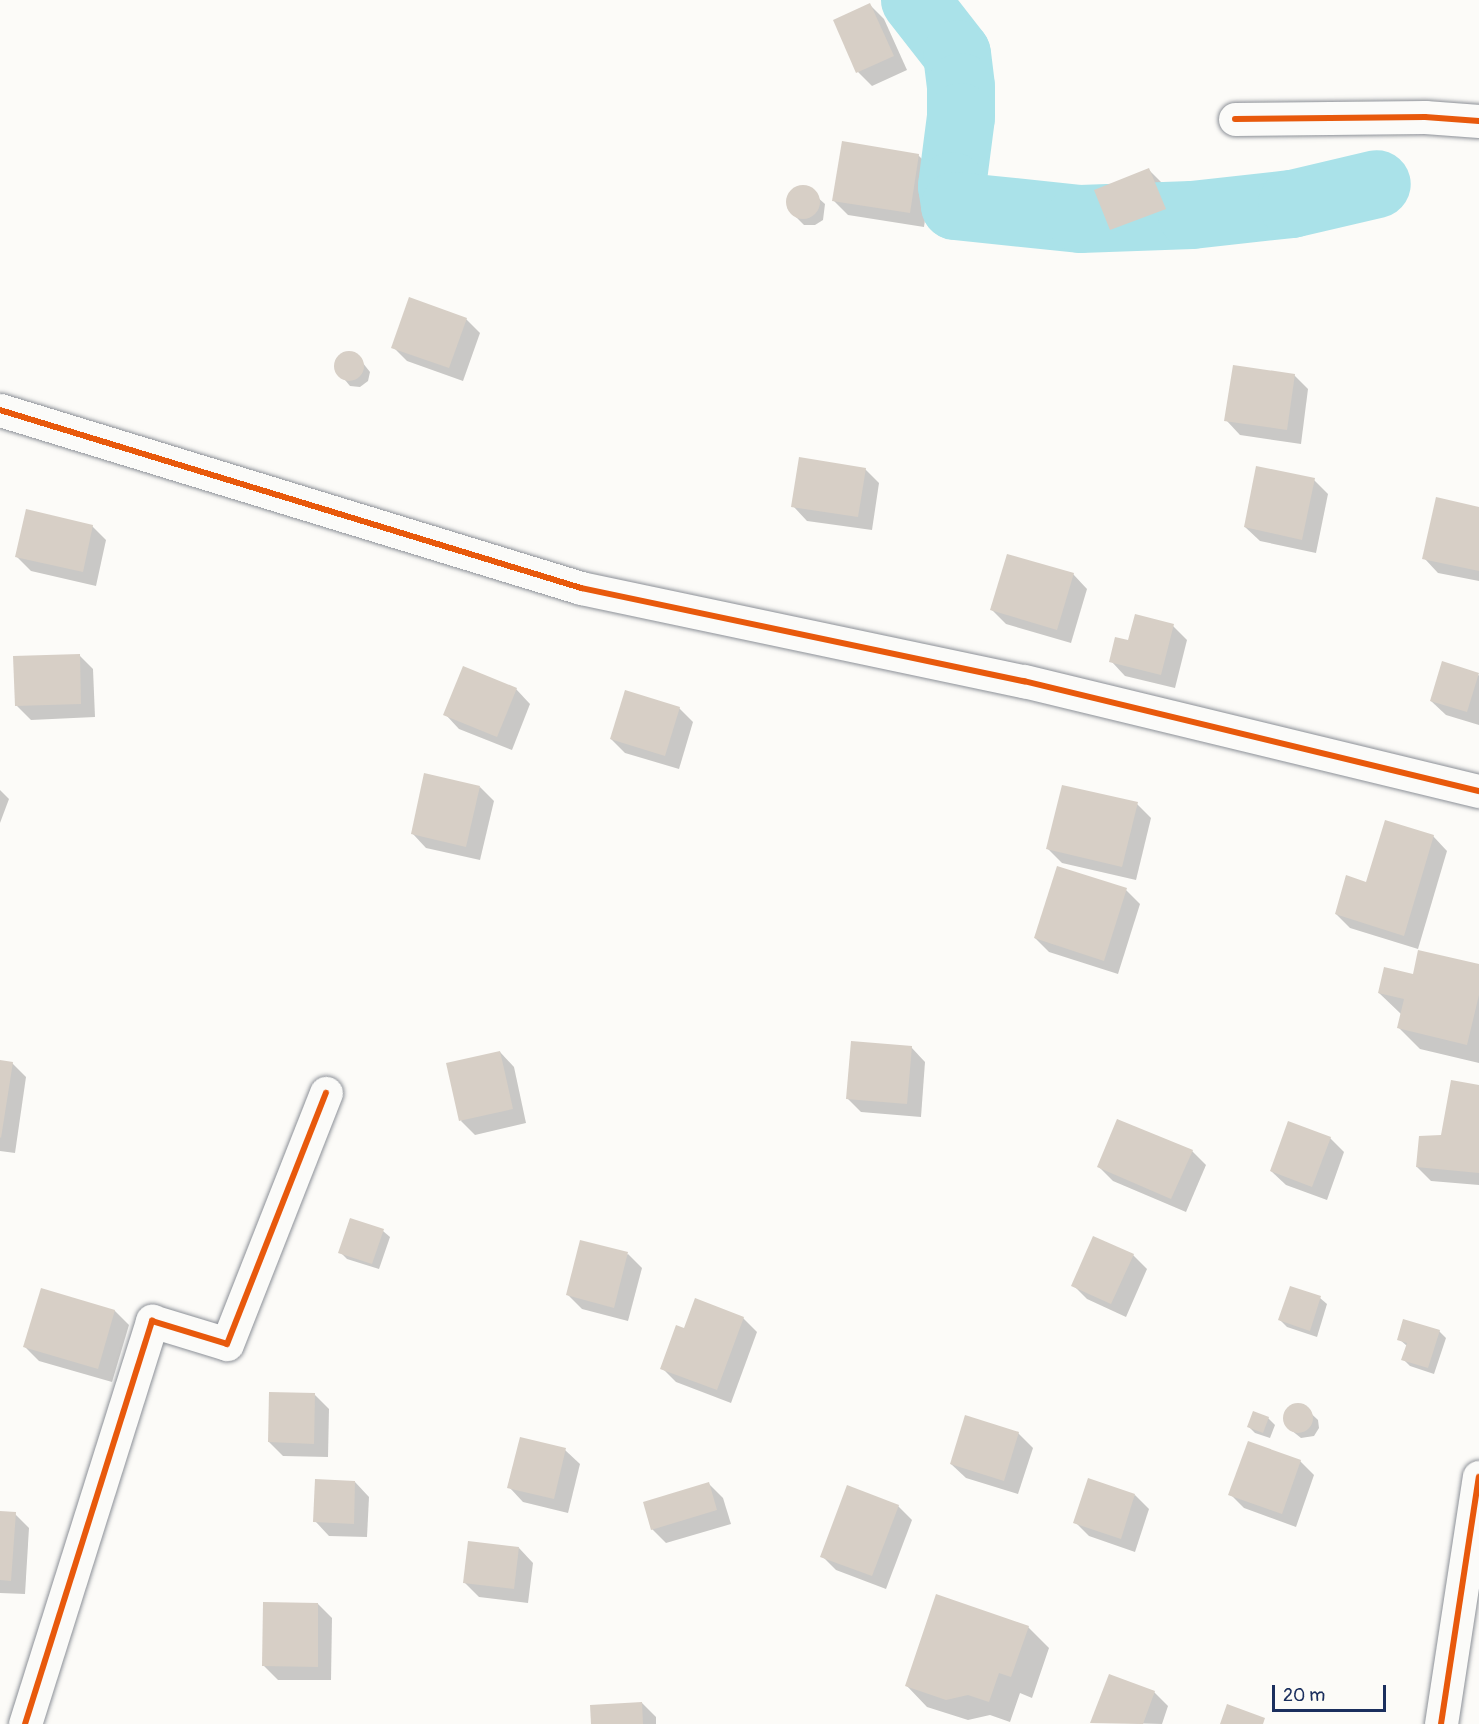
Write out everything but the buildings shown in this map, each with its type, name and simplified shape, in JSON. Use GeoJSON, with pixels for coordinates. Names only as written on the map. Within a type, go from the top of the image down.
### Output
{"type":"FeatureCollection","features":[{"type":"Feature","properties":{"kind":"street"},"geometry":{"type":"LineString","coordinates":[[1234,119],[1425,117],[1479,121]]}},
{"type":"Feature","properties":{"kind":"street"},"geometry":{"type":"LineString","coordinates":[[0,410],[581,588],[1024,681],[1479,791]]}},
{"type":"Feature","properties":{"kind":"street"},"geometry":{"type":"LineString","coordinates":[[25,1724],[152,1321],[227,1344],[326,1093]]}},
{"type":"Feature","properties":{"kind":"street"},"geometry":{"type":"LineString","coordinates":[[1441,1724],[1479,1477]]}},
{"type":"Feature","properties":{"kind":"waterway"},"geometry":{"type":"LineString","coordinates":[[915,0],[957,54],[961,87],[961,117],[952,186],[955,206],[1080,219],[1192,215],[1292,204],[1377,184]]}},
{"type":"Feature","properties":{"kind":"cycle path"},"geometry":{"type":"LineString","coordinates":[[1235,119],[1425,117],[1479,121]]}},
{"type":"Feature","properties":{"kind":"cycle path"},"geometry":{"type":"LineString","coordinates":[[0,410],[581,588],[1024,681],[1479,791]]}},
{"type":"Feature","properties":{"kind":"cycle path"},"geometry":{"type":"LineString","coordinates":[[25,1724],[152,1321],[227,1344],[326,1093]]}},
{"type":"Feature","properties":{"kind":"cycle path"},"geometry":{"type":"LineString","coordinates":[[1441,1724],[1479,1477]]}}]}
